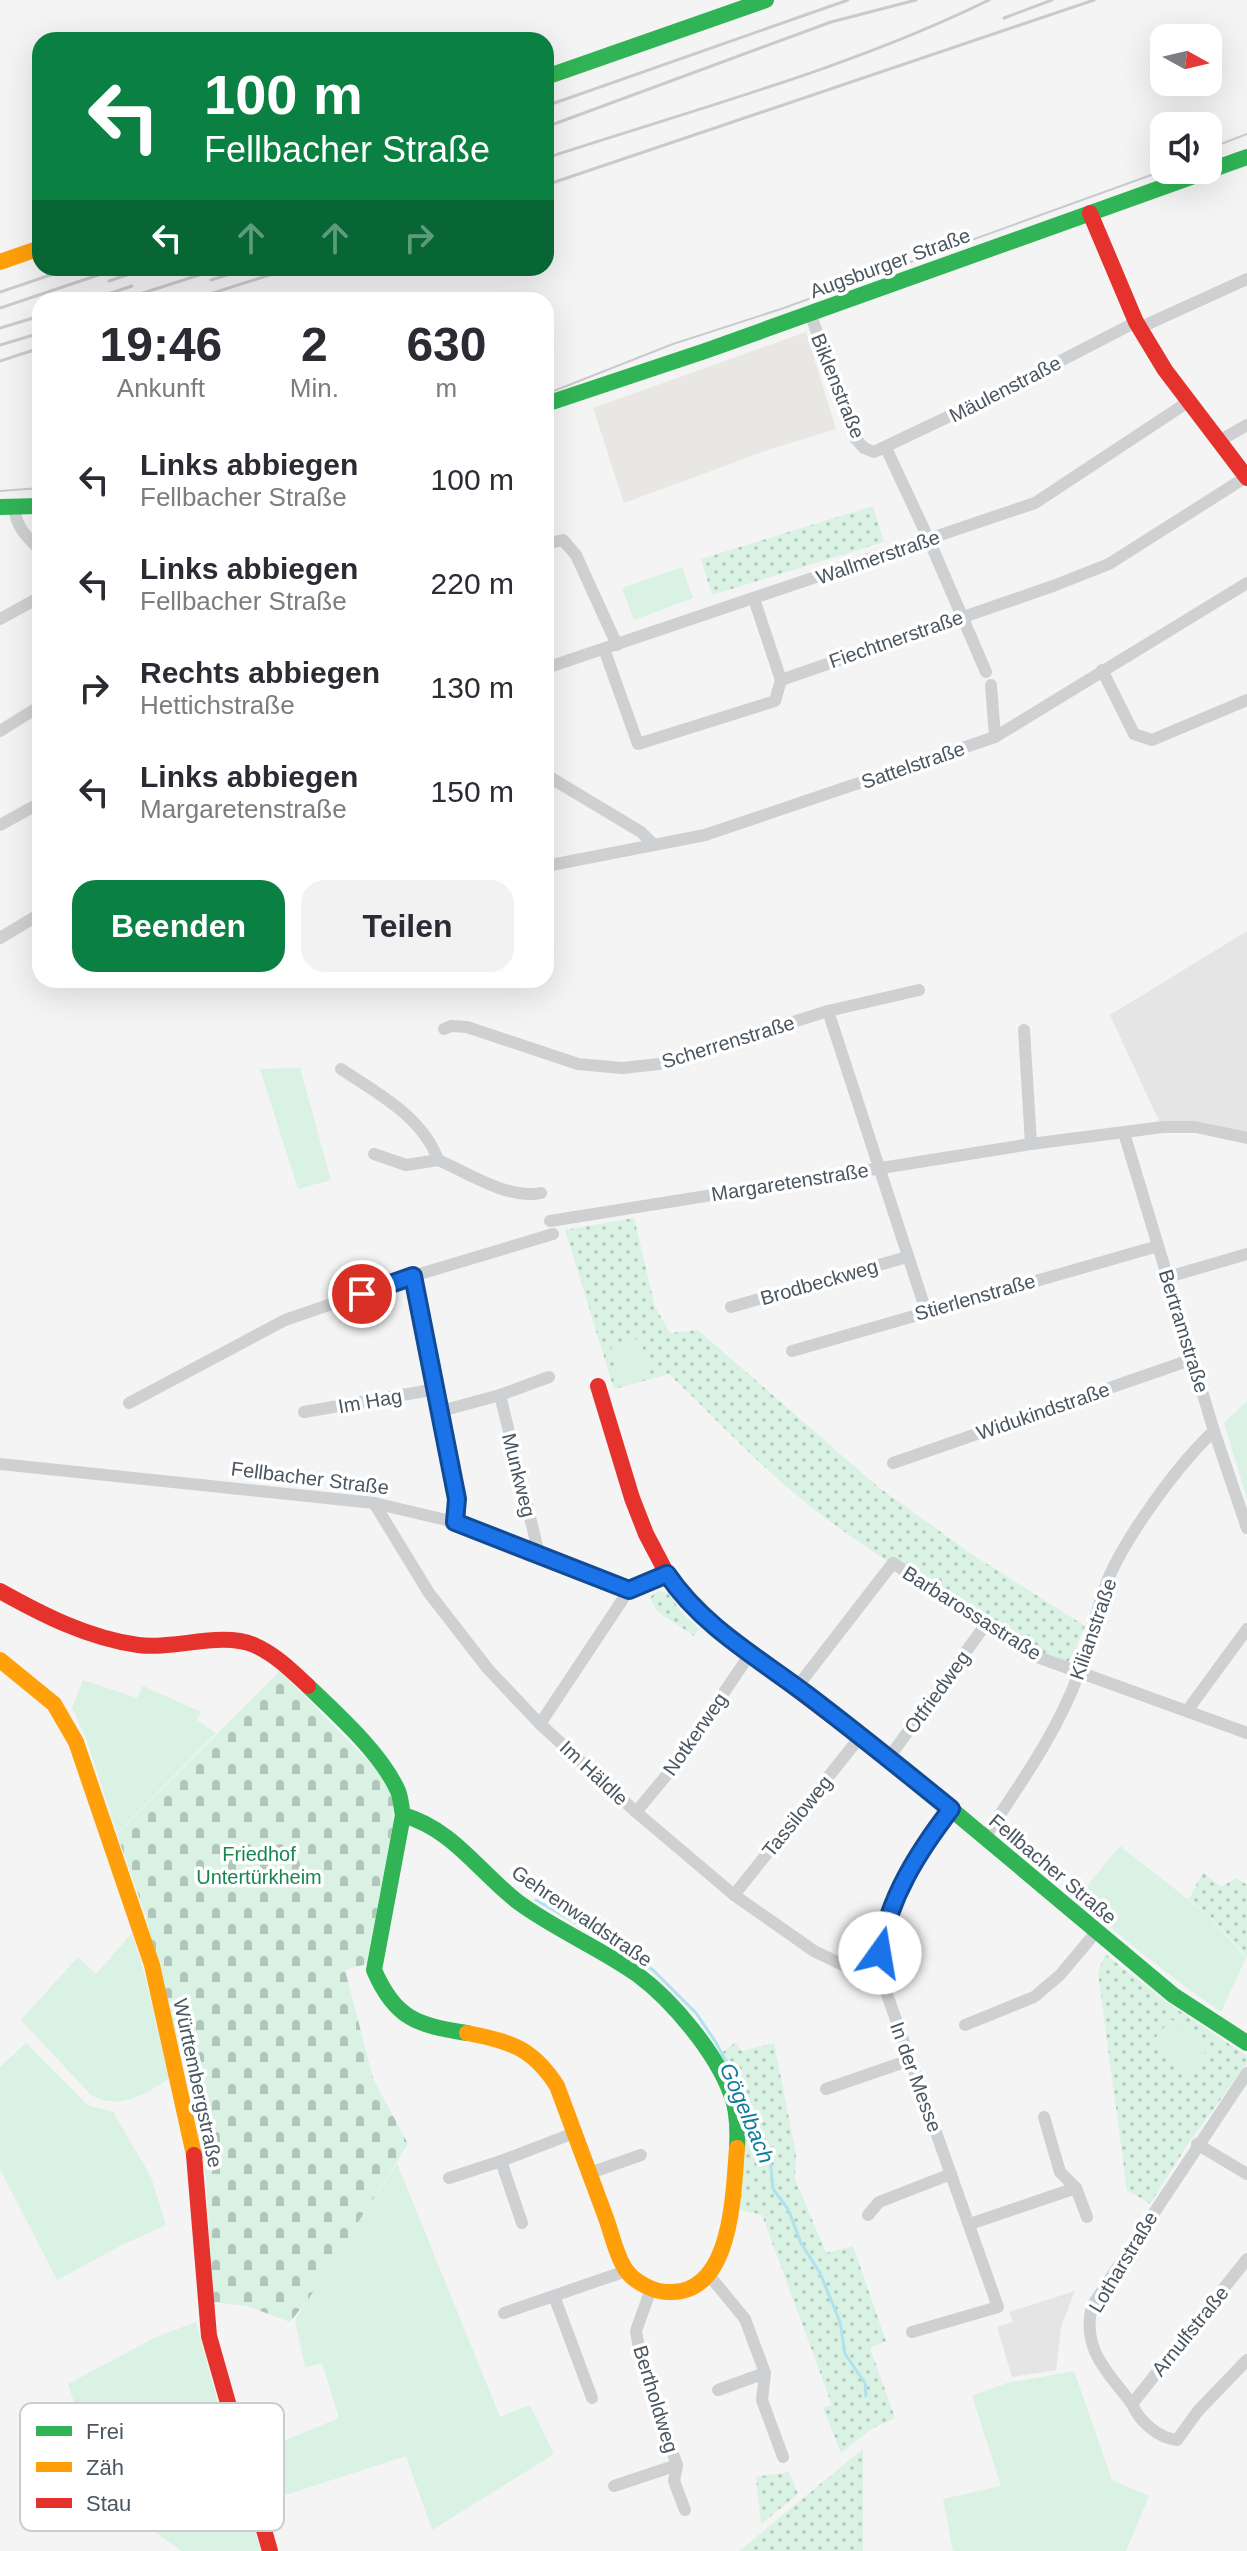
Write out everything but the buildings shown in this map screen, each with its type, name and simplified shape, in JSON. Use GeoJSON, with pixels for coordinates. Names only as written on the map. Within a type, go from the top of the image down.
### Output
{"type":"FeatureCollection","features":[{"type":"Feature","properties":{"kind":"street"},"geometry":{"type":"LineString","coordinates":[[554,74],[766,0]]}},
{"type":"Feature","properties":{"kind":"street","name":"Augsburger Straße"},"geometry":{"type":"LineString","coordinates":[[554,401],[1247,157]]}},
{"type":"Feature","properties":{"kind":"street"},"geometry":{"type":"LineString","coordinates":[[1090,213],[1137,325],[1188,402],[1247,478]]}},
{"type":"Feature","properties":{"kind":"street"},"geometry":{"type":"LineString","coordinates":[[0,262],[32,251]]}},
{"type":"Feature","properties":{"kind":"street","name":"Mäulenstraße"},"geometry":{"type":"LineString","coordinates":[[880,450],[1137,325],[1247,279]]}},
{"type":"Feature","properties":{"kind":"street","name":"Biklenstraße"},"geometry":{"type":"LineString","coordinates":[[810,313],[855,438],[864,448],[880,450],[929,540],[986,672]]}},
{"type":"Feature","properties":{"kind":"street","name":"Wallmerstraße"},"geometry":{"type":"LineString","coordinates":[[554,665],[1035,503],[1188,402]]}},
{"type":"Feature","properties":{"kind":"street"},"geometry":{"type":"LineString","coordinates":[[1219,441],[1247,425]]}},
{"type":"Feature","properties":{"kind":"street","name":"Fiechtnerstraße"},"geometry":{"type":"LineString","coordinates":[[604,649],[638,744],[775,701],[781,680],[1109,564],[1247,478]]}},
{"type":"Feature","properties":{"kind":"street"},"geometry":{"type":"LineString","coordinates":[[7,507],[32,506]]}},
{"type":"Feature","properties":{"kind":"street"},"geometry":{"type":"LineString","coordinates":[[7,507],[20,530],[32,542]]}},
{"type":"Feature","properties":{"kind":"street"},"geometry":{"type":"LineString","coordinates":[[554,542],[563,540],[576,555],[617,645]]}},
{"type":"Feature","properties":{"kind":"street","name":"Sattelstraße"},"geometry":{"type":"LineString","coordinates":[[554,864],[705,835],[995,737],[1247,583]]}},
{"type":"Feature","properties":{"kind":"street"},"geometry":{"type":"LineString","coordinates":[[754,599],[781,680]]}},
{"type":"Feature","properties":{"kind":"street"},"geometry":{"type":"LineString","coordinates":[[0,619],[32,601]]}},
{"type":"Feature","properties":{"kind":"street"},"geometry":{"type":"LineString","coordinates":[[1102,670],[1134,734],[1152,740],[1247,700]]}},
{"type":"Feature","properties":{"kind":"street"},"geometry":{"type":"LineString","coordinates":[[991,685],[995,737]]}},
{"type":"Feature","properties":{"kind":"street"},"geometry":{"type":"LineString","coordinates":[[0,731],[32,711]]}},
{"type":"Feature","properties":{"kind":"street"},"geometry":{"type":"LineString","coordinates":[[554,780],[641,832],[654,845]]}},
{"type":"Feature","properties":{"kind":"street"},"geometry":{"type":"LineString","coordinates":[[0,825],[32,807]]}},
{"type":"Feature","properties":{"kind":"street"},"geometry":{"type":"LineString","coordinates":[[0,938],[32,919]]}},
{"type":"Feature","properties":{"kind":"street","name":"Scherrenstraße"},"geometry":{"type":"LineString","coordinates":[[444,1029],[467,1027],[578,1064],[622,1068],[659,1064],[828,1011],[919,990]]}},
{"type":"Feature","properties":{"kind":"street"},"geometry":{"type":"LineString","coordinates":[[828,1011],[926,1311]]}},
{"type":"Feature","properties":{"kind":"street"},"geometry":{"type":"LineString","coordinates":[[1024,1030],[1031,1144]]}},
{"type":"Feature","properties":{"kind":"street"},"geometry":{"type":"LineString","coordinates":[[341,1069],[412,1121],[432,1142],[438,1160]]}},
{"type":"Feature","properties":{"kind":"street","name":"Margaretenstraße"},"geometry":{"type":"LineString","coordinates":[[129,1403],[285,1320],[552,1228],[880,1168],[1031,1144],[1163,1127],[1196,1127],[1247,1138]]}},
{"type":"Feature","properties":{"kind":"street","name":"Bertramstraße"},"geometry":{"type":"LineString","coordinates":[[1124,1133],[1214,1431],[1247,1528]]}},
{"type":"Feature","properties":{"kind":"street"},"geometry":{"type":"LineString","coordinates":[[374,1154],[406,1165],[438,1160],[514,1193],[529,1196],[541,1193]]}},
{"type":"Feature","properties":{"kind":"street","name":"Stierlenstraße"},"geometry":{"type":"LineString","coordinates":[[792,1351],[1158,1246]]}},
{"type":"Feature","properties":{"kind":"street"},"geometry":{"type":"LineString","coordinates":[[1168,1277],[1247,1254]]}},
{"type":"Feature","properties":{"kind":"street","name":"Brodbeckweg"},"geometry":{"type":"LineString","coordinates":[[731,1307],[907,1257]]}},
{"type":"Feature","properties":{"kind":"street"},"geometry":{"type":"LineString","coordinates":[[413,1276],[457,1499],[455,1522]]}},
{"type":"Feature","properties":{"kind":"street","name":"Widukindstraße"},"geometry":{"type":"LineString","coordinates":[[893,1463],[1193,1359]]}},
{"type":"Feature","properties":{"kind":"street"},"geometry":{"type":"LineString","coordinates":[[441,1411],[500,1395],[549,1377]]}},
{"type":"Feature","properties":{"kind":"street","name":"Fellbacher Straße"},"geometry":{"type":"LineString","coordinates":[[598,1386],[632,1498],[667,1574],[691,1605],[951,1809],[1173,1995],[1247,2043]]}},
{"type":"Feature","properties":{"kind":"street","name":"Im Hag"},"geometry":{"type":"LineString","coordinates":[[304,1412],[437,1389]]}},
{"type":"Feature","properties":{"kind":"street","name":"Munkweg"},"geometry":{"type":"LineString","coordinates":[[500,1395],[539,1554]]}},
{"type":"Feature","properties":{"kind":"street","name":"Kilianstraße"},"geometry":{"type":"LineString","coordinates":[[985,1837],[1047,1743],[1079,1671],[1109,1579],[1127,1544],[1190,1453],[1214,1431]]}},
{"type":"Feature","properties":{"kind":"street","name":"Fellbacher Straße"},"geometry":{"type":"LineString","coordinates":[[0,1464],[374,1503],[455,1522],[629,1590]]}},
{"type":"Feature","properties":{"kind":"street","name":"Im Häldle"},"geometry":{"type":"LineString","coordinates":[[374,1503],[429,1593],[496,1678],[540,1724],[636,1812],[734,1895],[814,1951],[843,1965],[878,1969]]}},
{"type":"Feature","properties":{"kind":"street","name":"Barbarossastraße"},"geometry":{"type":"LineString","coordinates":[[797,1687],[893,1563],[1019,1647],[1247,1733]]}},
{"type":"Feature","properties":{"kind":"street"},"geometry":{"type":"LineString","coordinates":[[540,1724],[629,1590],[667,1574]]}},
{"type":"Feature","properties":{"kind":"street"},"geometry":{"type":"LineString","coordinates":[[0,1591],[85,1631],[131,1645],[162,1647],[230,1641],[251,1643],[286,1665],[379,1761],[399,1792],[403,1815],[374,1970],[379,1989],[399,2014],[423,2023],[515,2044],[543,2063],[557,2086],[626,2271],[651,2289],[666,2293],[696,2287],[709,2275],[745,2319],[765,2373],[762,2400],[783,2457]]}},
{"type":"Feature","properties":{"kind":"street","name":"Otfriedweg"},"geometry":{"type":"LineString","coordinates":[[888,1759],[986,1624]]}},
{"type":"Feature","properties":{"kind":"street"},"geometry":{"type":"LineString","coordinates":[[1187,1711],[1247,1629]]}},
{"type":"Feature","properties":{"kind":"street","name":"Notkerweg"},"geometry":{"type":"LineString","coordinates":[[636,1812],[675,1765],[750,1654]]}},
{"type":"Feature","properties":{"kind":"street","name":"Württembergstraße"},"geometry":{"type":"LineString","coordinates":[[0,1660],[36,1686],[63,1713],[143,1933],[190,2133],[197,2177],[209,2336],[228,2403]]}},
{"type":"Feature","properties":{"kind":"street","name":"Tassiloweg"},"geometry":{"type":"LineString","coordinates":[[734,1895],[860,1737]]}},
{"type":"Feature","properties":{"kind":"street"},"geometry":{"type":"LineString","coordinates":[[878,1969],[887,1922],[902,1881],[951,1809]]}},
{"type":"Feature","properties":{"kind":"street","name":"Gehrenwaldstraße"},"geometry":{"type":"LineString","coordinates":[[403,1815],[432,1824],[517,1902],[638,1975],[665,2001],[710,2056],[734,2100],[738,2121],[724,2246],[709,2275]]}},
{"type":"Feature","properties":{"kind":"street"},"geometry":{"type":"LineString","coordinates":[[965,2025],[1034,1997],[1060,1975],[1096,1932]]}},
{"type":"Feature","properties":{"kind":"street","name":"In der Messe"},"geometry":{"type":"LineString","coordinates":[[878,1969],[998,2307],[912,2332]]}},
{"type":"Feature","properties":{"kind":"street"},"geometry":{"type":"LineString","coordinates":[[826,2089],[910,2060]]}},
{"type":"Feature","properties":{"kind":"street","name":"Lotharstraße"},"geometry":{"type":"LineString","coordinates":[[1247,2073],[1092,2306],[1088,2324],[1091,2346],[1136,2414],[1165,2439],[1177,2440],[1198,2411],[1247,2360]]}},
{"type":"Feature","properties":{"kind":"street"},"geometry":{"type":"LineString","coordinates":[[1044,2117],[1060,2172],[1076,2188],[1087,2217]]}},
{"type":"Feature","properties":{"kind":"street"},"geometry":{"type":"LineString","coordinates":[[449,2178],[574,2133]]}},
{"type":"Feature","properties":{"kind":"street"},"geometry":{"type":"LineString","coordinates":[[1197,2144],[1247,2174]]}},
{"type":"Feature","properties":{"kind":"street"},"geometry":{"type":"LineString","coordinates":[[590,2173],[641,2155]]}},
{"type":"Feature","properties":{"kind":"street"},"geometry":{"type":"LineString","coordinates":[[501,2161],[522,2223]]}},
{"type":"Feature","properties":{"kind":"street"},"geometry":{"type":"LineString","coordinates":[[868,2215],[879,2202],[951,2174]]}},
{"type":"Feature","properties":{"kind":"street"},"geometry":{"type":"LineString","coordinates":[[970,2224],[1076,2188]]}},
{"type":"Feature","properties":{"kind":"street","name":"Arnulfstraße"},"geometry":{"type":"LineString","coordinates":[[1132,2404],[1247,2259]]}},
{"type":"Feature","properties":{"kind":"street"},"geometry":{"type":"LineString","coordinates":[[504,2313],[626,2271]]}},
{"type":"Feature","properties":{"kind":"street","name":"Bertholdweg"},"geometry":{"type":"LineString","coordinates":[[651,2289],[636,2331],[642,2366],[677,2465],[674,2481],[685,2510]]}},
{"type":"Feature","properties":{"kind":"street"},"geometry":{"type":"LineString","coordinates":[[554,2296],[592,2398]]}},
{"type":"Feature","properties":{"kind":"street"},"geometry":{"type":"LineString","coordinates":[[718,2390],[765,2373]]}},
{"type":"Feature","properties":{"kind":"street","name":"Bertholdweg"},"geometry":{"type":"LineString","coordinates":[[614,2486],[677,2465]]}},
{"type":"Feature","properties":{"kind":"street","name":"Württembergstraße"},"geometry":{"type":"LineString","coordinates":[[264,2531],[270,2551]]}},
{"type":"Feature","properties":{"kind":"shaded area"},"geometry":{"type":"Polygon","coordinates":[[[806,332],[836,429],[768,450],[624,503],[593,408],[806,332]]]}},
{"type":"Feature","properties":{"kind":"shaded area"},"geometry":{"type":"Polygon","coordinates":[[[1247,931],[1247,1132],[1198,1121],[1159,1121],[1110,1015],[1247,931]]]}},
{"type":"Feature","properties":{"kind":"shaded area"},"geometry":{"type":"Polygon","coordinates":[[[1075,2291],[1061,2327],[1056,2370],[1012,2377],[997,2327],[1013,2322],[1009,2312],[1075,2291]]]}},
{"type":"Feature","properties":{"kind":"green space"},"geometry":{"type":"Polygon","coordinates":[[[873,506],[884,542],[712,595],[701,559],[873,506]]]}},
{"type":"Feature","properties":{"kind":"green space"},"geometry":{"type":"Polygon","coordinates":[[[682,567],[693,598],[634,620],[622,588],[682,567]]]}},
{"type":"Feature","properties":{"kind":"green space"},"geometry":{"type":"Polygon","coordinates":[[[300,1068],[331,1180],[298,1189],[260,1069],[300,1068]]]}},
{"type":"Feature","properties":{"kind":"green space"},"geometry":{"type":"Polygon","coordinates":[[[634,1218],[655,1307],[670,1333],[698,1330],[878,1487],[970,1553],[1085,1626],[1068,1662],[1040,1658],[839,1528],[774,1476],[669,1374],[614,1389],[565,1230],[634,1218]]]}},
{"type":"Feature","properties":{"kind":"green space"},"geometry":{"type":"Polygon","coordinates":[[[640,1338],[651,1378],[622,1386],[611,1347],[640,1338]]]}},
{"type":"Feature","properties":{"kind":"green space"},"geometry":{"type":"Polygon","coordinates":[[[1247,1401],[1247,1499],[1224,1423],[1247,1401]]]}},
{"type":"Feature","properties":{"kind":"green space"},"geometry":{"type":"Polygon","coordinates":[[[659,1591],[669,1594],[681,1612],[699,1629],[694,1636],[657,1611],[650,1598],[659,1591]]]}},
{"type":"Feature","properties":{"kind":"green space","name":"Friedhof Untertürkheim"},"geometry":{"type":"Polygon","coordinates":[[[280,1671],[386,1779],[393,1801],[393,1824],[367,1964],[345,1970],[373,2078],[408,2144],[314,2292],[290,2322],[247,2306],[213,2302],[206,2179],[189,2085],[145,1914],[117,1834],[280,1671]]]}},
{"type":"Feature","properties":{"kind":"green space"},"geometry":{"type":"Polygon","coordinates":[[[83,1680],[137,1698],[143,1686],[201,1712],[197,1720],[216,1733],[117,1833],[86,1738],[72,1708],[83,1680]]]}},
{"type":"Feature","properties":{"kind":"green space"},"geometry":{"type":"Polygon","coordinates":[[[1120,1846],[1209,1916],[1246,1958],[1221,2012],[1147,1957],[1077,1898],[1120,1846]]]}},
{"type":"Feature","properties":{"kind":"green space"},"geometry":{"type":"Polygon","coordinates":[[[1203,1872],[1221,1887],[1236,1878],[1247,1885],[1247,1957],[1210,1916],[1189,1899],[1203,1872]]]}},
{"type":"Feature","properties":{"kind":"green space"},"geometry":{"type":"Polygon","coordinates":[[[132,1933],[169,2079],[132,2099],[101,2100],[91,2095],[21,2020],[78,1957],[96,1974],[132,1933]]]}},
{"type":"Feature","properties":{"kind":"green space"},"geometry":{"type":"Polygon","coordinates":[[[1105,1954],[1168,2003],[1247,2056],[1247,2063],[1190,2141],[1150,2204],[1127,2190],[1098,1973],[1105,1954]]]}},
{"type":"Feature","properties":{"kind":"green space"},"geometry":{"type":"Polygon","coordinates":[[[1171,2019],[1209,2048],[1189,2072],[1152,2042],[1171,2019]]]}},
{"type":"Feature","properties":{"kind":"green space"},"geometry":{"type":"Polygon","coordinates":[[[736,2042],[741,2051],[774,2043],[796,2154],[795,2179],[826,2253],[853,2246],[886,2341],[870,2348],[895,2418],[871,2429],[841,2453],[823,2408],[832,2405],[762,2215],[736,2209],[745,2122],[741,2099],[720,2054],[736,2042]]]}},
{"type":"Feature","properties":{"kind":"green space"},"geometry":{"type":"Polygon","coordinates":[[[26,2043],[87,2105],[113,2112],[151,2177],[166,2225],[57,2280],[0,2169],[0,2067],[26,2043]]]}},
{"type":"Feature","properties":{"kind":"green space"},"geometry":{"type":"Polygon","coordinates":[[[397,2163],[500,2417],[530,2405],[554,2454],[432,2530],[406,2456],[284,2495],[284,2441],[339,2418],[322,2363],[305,2368],[295,2320],[397,2163]]]}},
{"type":"Feature","properties":{"kind":"green space"},"geometry":{"type":"Polygon","coordinates":[[[196,2322],[218,2403],[74,2403],[68,2384],[156,2337],[196,2322]]]}},
{"type":"Feature","properties":{"kind":"green space"},"geometry":{"type":"Polygon","coordinates":[[[1074,2371],[1112,2480],[1149,2496],[1126,2551],[953,2551],[943,2499],[1001,2486],[972,2396],[1007,2383],[1074,2371]]]}},
{"type":"Feature","properties":{"kind":"green space"},"geometry":{"type":"Polygon","coordinates":[[[863,2449],[863,2551],[739,2551],[863,2449]]]}},
{"type":"Feature","properties":{"kind":"green space"},"geometry":{"type":"Polygon","coordinates":[[[789,2472],[798,2494],[761,2524],[756,2477],[789,2472]]]}},
{"type":"Feature","properties":{"kind":"green space"},"geometry":{"type":"Polygon","coordinates":[[[153,2531],[255,2531],[261,2551],[182,2551],[153,2531]]]}},
{"type":"Feature","properties":{"kind":"waterway","name":"Gögelbach"},"geometry":{"type":"LineString","coordinates":[[536,1900],[634,1956],[654,1971],[696,2013],[715,2041],[744,2094],[749,2120],[770,2158],[773,2189],[788,2209],[801,2243],[820,2273],[840,2322],[845,2354],[865,2383],[866,2396]]}},
{"type":"Feature","properties":{"kind":"tram line"},"geometry":{"type":"LineString","coordinates":[[1222,144],[1247,134]]}},
{"type":"Feature","properties":{"kind":"tram line"},"geometry":{"type":"LineString","coordinates":[[554,391],[673,344],[781,309],[1150,175]]}},
{"type":"Feature","properties":{"kind":"tram line"},"geometry":{"type":"LineString","coordinates":[[0,491],[32,489]]}},
{"type":"Feature","properties":{"kind":"railway"},"geometry":{"type":"LineString","coordinates":[[554,103],[848,0]]}},
{"type":"Feature","properties":{"kind":"railway"},"geometry":{"type":"LineString","coordinates":[[554,124],[831,22],[916,0]]}},
{"type":"Feature","properties":{"kind":"railway"},"geometry":{"type":"LineString","coordinates":[[554,155],[827,67],[882,47],[989,0]]}},
{"type":"Feature","properties":{"kind":"railway"},"geometry":{"type":"LineString","coordinates":[[1004,18],[1052,0]]}},
{"type":"Feature","properties":{"kind":"railway"},"geometry":{"type":"LineString","coordinates":[[554,182],[1094,0]]}},
{"type":"Feature","properties":{"kind":"railway"},"geometry":{"type":"LineString","coordinates":[[0,292],[47,276]]}},
{"type":"Feature","properties":{"kind":"railway"},"geometry":{"type":"LineString","coordinates":[[48,292],[95,276]]}},
{"type":"Feature","properties":{"kind":"railway"},"geometry":{"type":"LineString","coordinates":[[109,281],[124,276]]}},
{"type":"Feature","properties":{"kind":"railway"},"geometry":{"type":"LineString","coordinates":[[146,292],[196,276]]}},
{"type":"Feature","properties":{"kind":"railway"},"geometry":{"type":"LineString","coordinates":[[211,280],[224,276]]}},
{"type":"Feature","properties":{"kind":"railway"},"geometry":{"type":"LineString","coordinates":[[216,292],[266,276]]}},
{"type":"Feature","properties":{"kind":"railway"},"geometry":{"type":"LineString","coordinates":[[114,292],[132,286]]}},
{"type":"Feature","properties":{"kind":"railway"},"geometry":{"type":"LineString","coordinates":[[0,308],[32,297]]}},
{"type":"Feature","properties":{"kind":"railway"},"geometry":{"type":"LineString","coordinates":[[0,328],[32,318]]}},
{"type":"Feature","properties":{"kind":"railway"},"geometry":{"type":"LineString","coordinates":[[0,345],[32,335]]}},
{"type":"Feature","properties":{"kind":"railway"},"geometry":{"type":"LineString","coordinates":[[0,361],[32,351]]}},
{"type":"Feature","properties":{"kind":"traffic: fast"},"geometry":{"type":"LineString","coordinates":[[554,74],[766,0]]}},
{"type":"Feature","properties":{"kind":"traffic: fast"},"geometry":{"type":"LineString","coordinates":[[554,401],[705,351],[1247,157]]}},
{"type":"Feature","properties":{"kind":"traffic: fast"},"geometry":{"type":"LineString","coordinates":[[0,507],[32,506]]}},
{"type":"Feature","properties":{"kind":"traffic: fast"},"geometry":{"type":"LineString","coordinates":[[308,1686],[370,1749],[400,1797],[403,1815],[374,1970],[390,1999],[410,2017],[434,2027],[467,2033]]}},
{"type":"Feature","properties":{"kind":"traffic: fast"},"geometry":{"type":"LineString","coordinates":[[862,1739],[951,1809],[1173,1995],[1247,2043]]}},
{"type":"Feature","properties":{"kind":"traffic: fast"},"geometry":{"type":"LineString","coordinates":[[403,1815],[437,1830],[518,1902],[623,1965],[665,1999],[704,2045],[724,2078],[735,2107],[737,2148]]}},
{"type":"Feature","properties":{"kind":"traffic: slow"},"geometry":{"type":"LineString","coordinates":[[0,262],[32,251]]}},
{"type":"Feature","properties":{"kind":"traffic: slow"},"geometry":{"type":"LineString","coordinates":[[0,1660],[54,1704],[76,1742],[152,1965],[194,2155]]}},
{"type":"Feature","properties":{"kind":"traffic: slow"},"geometry":{"type":"LineString","coordinates":[[467,2033],[519,2048],[548,2073],[557,2086],[620,2258],[630,2274],[651,2288],[663,2292],[689,2289],[706,2277],[717,2260],[731,2214],[737,2148]]}},
{"type":"Feature","properties":{"kind":"traffic: jam"},"geometry":{"type":"LineString","coordinates":[[1090,213],[1136,322],[1165,370],[1247,478]]}},
{"type":"Feature","properties":{"kind":"traffic: jam"},"geometry":{"type":"LineString","coordinates":[[598,1386],[632,1498],[667,1574],[709,1623],[862,1739]]}},
{"type":"Feature","properties":{"kind":"traffic: jam"},"geometry":{"type":"LineString","coordinates":[[0,1591],[66,1624],[119,1642],[152,1646],[227,1640],[254,1645],[276,1658],[308,1686]]}},
{"type":"Feature","properties":{"kind":"traffic: jam"},"geometry":{"type":"LineString","coordinates":[[194,2155],[209,2336],[228,2403]]}},
{"type":"Feature","properties":{"kind":"traffic: jam"},"geometry":{"type":"LineString","coordinates":[[264,2531],[270,2551]]}},
{"type":"Feature","properties":{"kind":"route"},"geometry":{"type":"LineString","coordinates":[[362,1294],[413,1276],[457,1499],[455,1522],[629,1590],[667,1574],[709,1623],[811,1698],[951,1809],[902,1881],[891,1907],[880,1953]]}}]}
